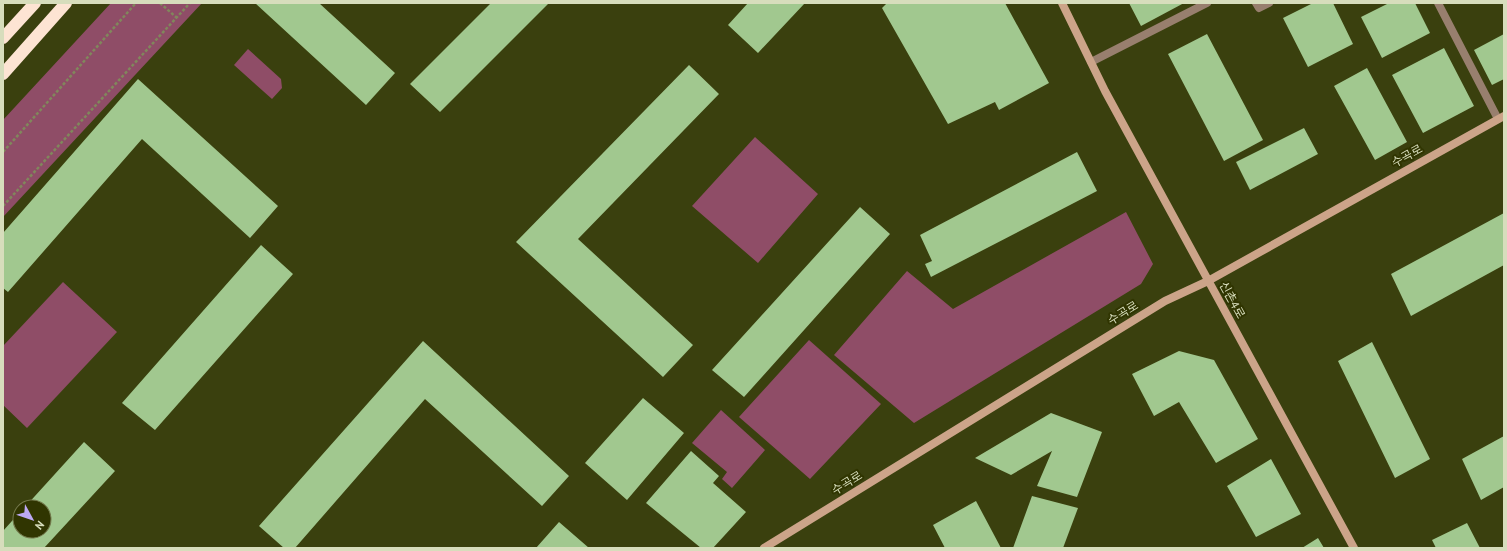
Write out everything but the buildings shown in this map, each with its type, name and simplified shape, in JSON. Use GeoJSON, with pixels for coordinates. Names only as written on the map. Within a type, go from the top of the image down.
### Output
{"type":"FeatureCollection","features":[{"type":"Feature","properties":{"kind":"highway"},"geometry":{"type":"LineString","coordinates":[[3,38],[35,3]]}},
{"type":"Feature","properties":{"kind":"highway"},"geometry":{"type":"LineString","coordinates":[[3,74],[66,3]]}},
{"type":"Feature","properties":{"kind":"street","name":"신촌4로"},"geometry":{"type":"LineString","coordinates":[[1062,3],[1091,62],[1208,281],[1354,548]]}},
{"type":"Feature","properties":{"kind":"street"},"geometry":{"type":"LineString","coordinates":[[1091,62],[1206,3]]}},
{"type":"Feature","properties":{"kind":"street"},"geometry":{"type":"LineString","coordinates":[[1256,3],[1259,8],[1269,3]]}},
{"type":"Feature","properties":{"kind":"street"},"geometry":{"type":"LineString","coordinates":[[1438,3],[1501,117]]}},
{"type":"Feature","properties":{"kind":"street","name":"수곡로"},"geometry":{"type":"LineString","coordinates":[[764,548],[1165,301],[1208,281],[1501,117]]}},
{"type":"Feature","properties":{"kind":"path"},"geometry":{"type":"LineString","coordinates":[[3,152],[136,3]]}},
{"type":"Feature","properties":{"kind":"path"},"geometry":{"type":"LineString","coordinates":[[160,3],[177,18]]}},
{"type":"Feature","properties":{"kind":"path"},"geometry":{"type":"LineString","coordinates":[[3,206],[190,3]]}},
{"type":"Feature","properties":{"kind":"shaded area"},"geometry":{"type":"Polygon","coordinates":[[[111,3],[202,3],[3,217],[3,120],[111,3]]]}},
{"type":"Feature","properties":{"kind":"shaded area"},"geometry":{"type":"Polygon","coordinates":[[[248,49],[281,79],[282,88],[272,99],[234,65],[248,49]]]}},
{"type":"Feature","properties":{"kind":"shaded area"},"geometry":{"type":"Polygon","coordinates":[[[755,137],[818,194],[758,263],[692,206],[755,137]]]}},
{"type":"Feature","properties":{"kind":"shaded area"},"geometry":{"type":"Polygon","coordinates":[[[1126,212],[1153,264],[1141,284],[914,423],[834,355],[907,271],[953,309],[1126,212]]]}},
{"type":"Feature","properties":{"kind":"shaded area"},"geometry":{"type":"Polygon","coordinates":[[[63,282],[117,332],[27,428],[3,405],[3,346],[63,282]]]}},
{"type":"Feature","properties":{"kind":"shaded area"},"geometry":{"type":"Polygon","coordinates":[[[809,340],[881,404],[810,479],[739,417],[809,340]]]}},
{"type":"Feature","properties":{"kind":"shaded area"},"geometry":{"type":"Polygon","coordinates":[[[721,410],[765,450],[732,488],[722,479],[727,472],[692,443],[721,410]]]}}]}
